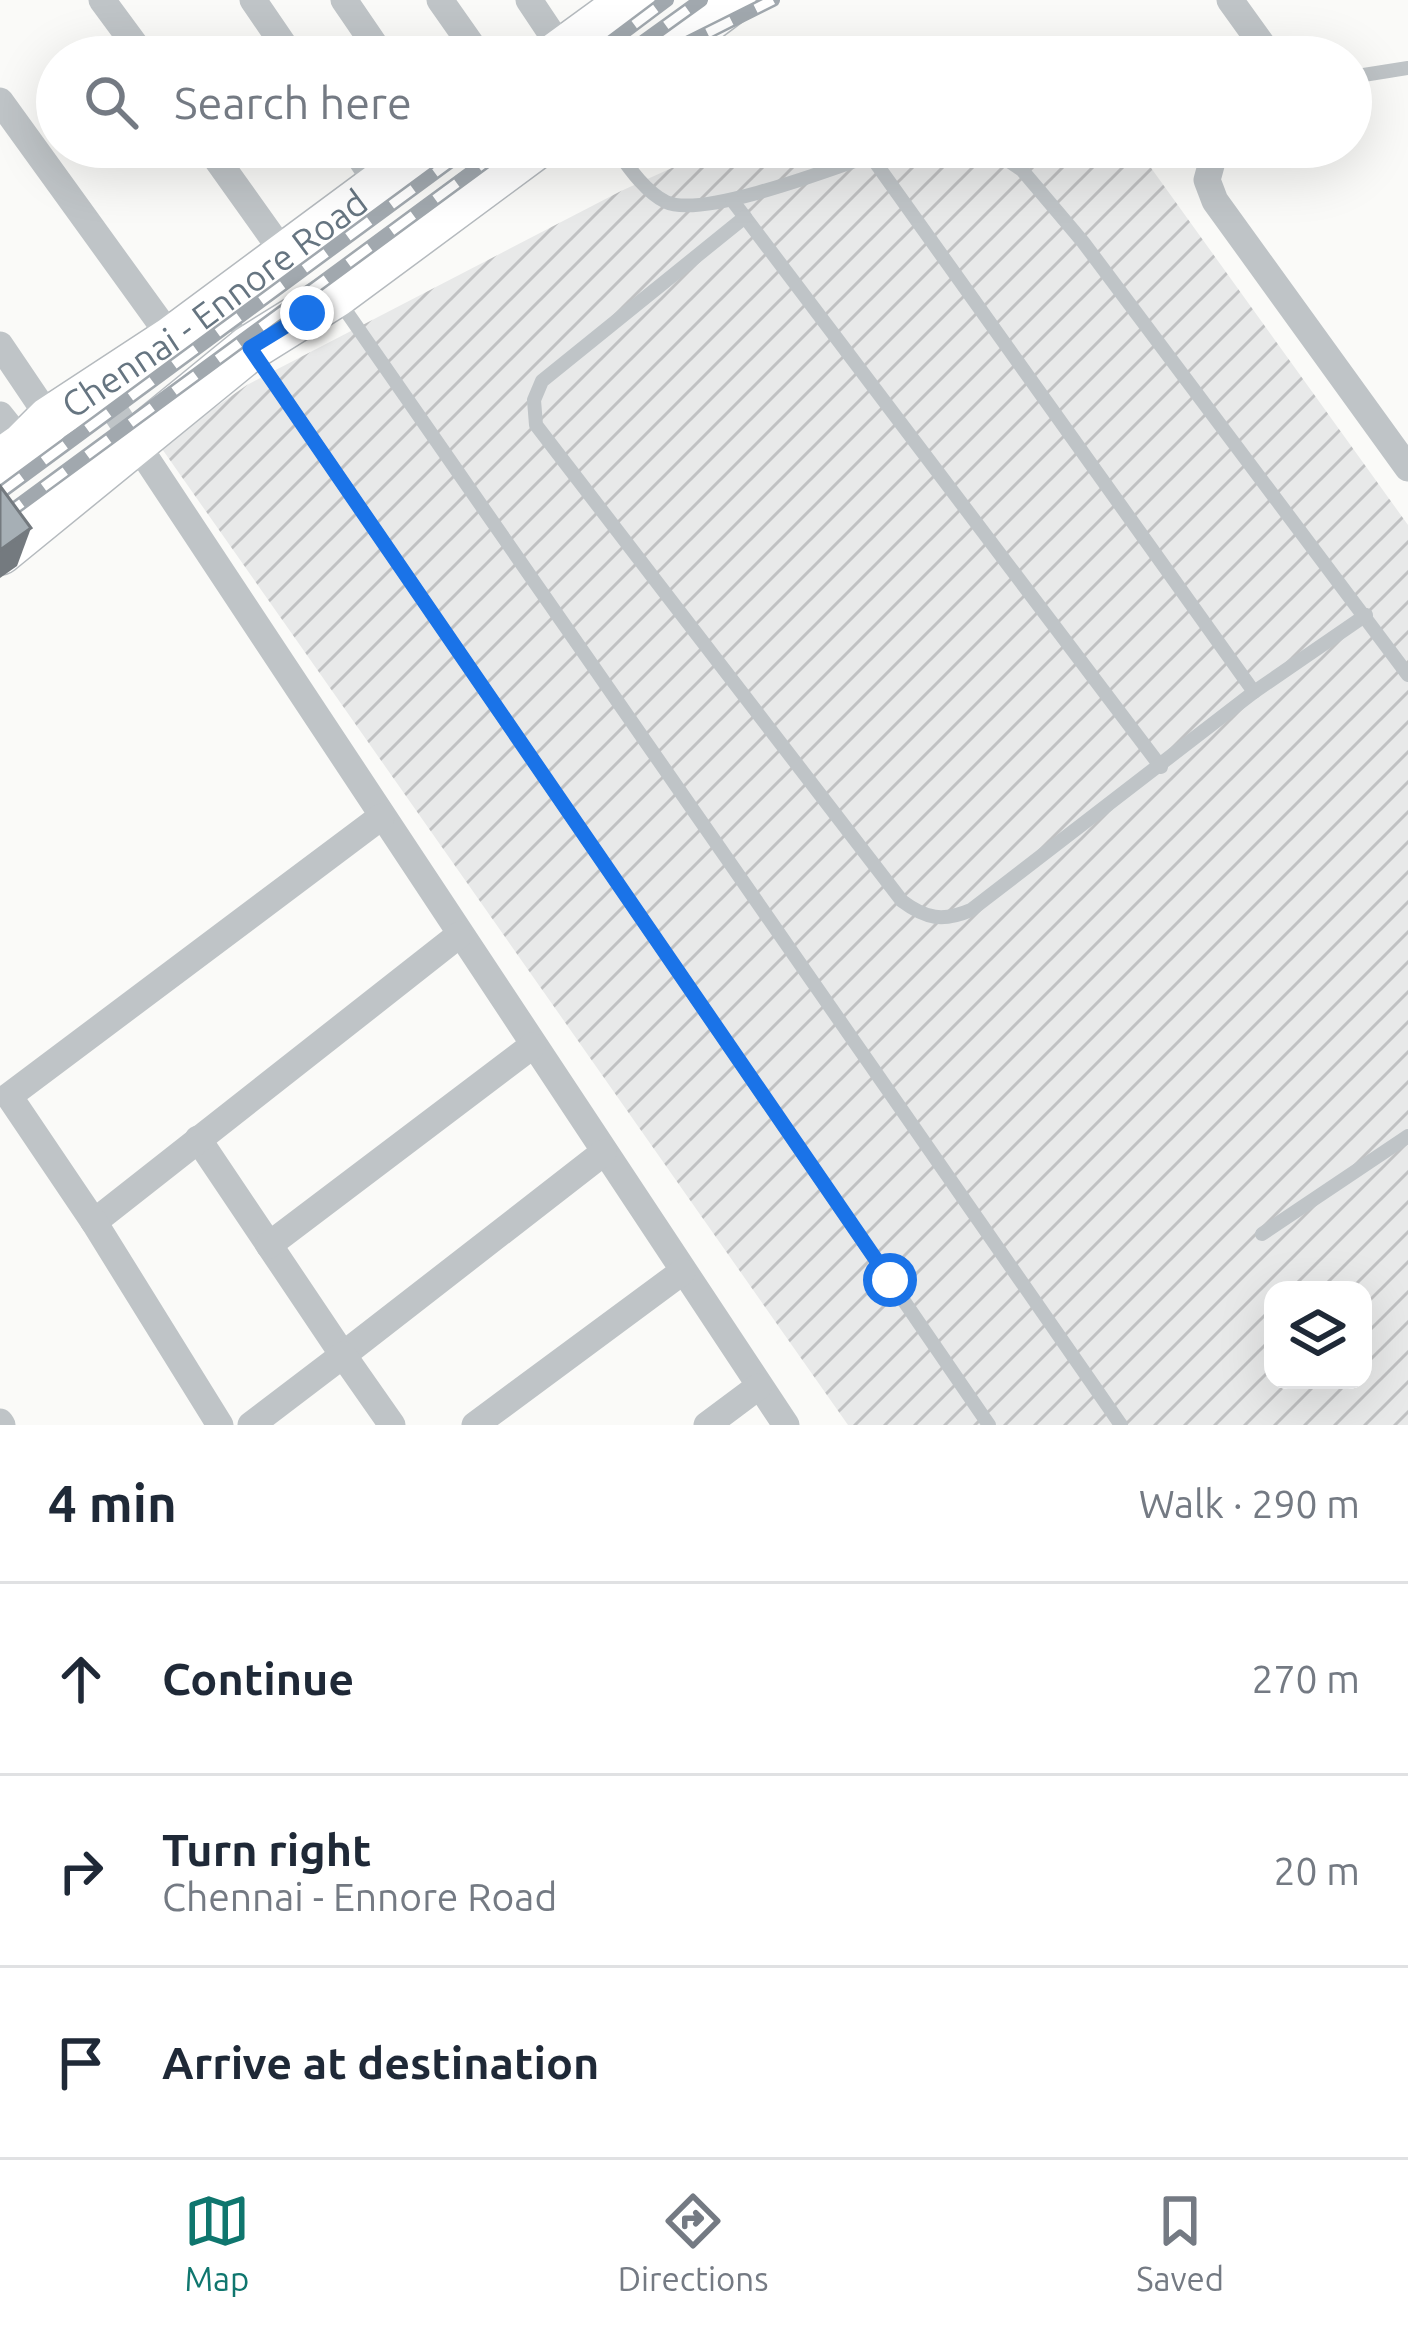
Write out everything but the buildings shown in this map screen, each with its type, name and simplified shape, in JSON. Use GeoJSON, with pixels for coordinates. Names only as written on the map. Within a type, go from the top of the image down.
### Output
{"type":"FeatureCollection","features":[{"type":"Feature","properties":{"kind":"main road"},"geometry":{"type":"LineString","coordinates":[[583,36],[631,0]]}},
{"type":"Feature","properties":{"kind":"main road"},"geometry":{"type":"LineString","coordinates":[[685,36],[734,0]]}},
{"type":"Feature","properties":{"kind":"main road","name":"Chennai - Ennore Road"},"geometry":{"type":"LineString","coordinates":[[18,435],[172,338],[403,168]]}},
{"type":"Feature","properties":{"kind":"main road","name":"Chennai - Ennore Road"},"geometry":{"type":"LineString","coordinates":[[0,552],[250,348],[335,295],[507,168]]}},
{"type":"Feature","properties":{"kind":"street"},"geometry":{"type":"LineString","coordinates":[[102,0],[129,36]]}},
{"type":"Feature","properties":{"kind":"street"},"geometry":{"type":"LineString","coordinates":[[253,0],[278,36]]}},
{"type":"Feature","properties":{"kind":"street"},"geometry":{"type":"LineString","coordinates":[[344,0],[369,36]]}},
{"type":"Feature","properties":{"kind":"street"},"geometry":{"type":"LineString","coordinates":[[440,0],[465,36]]}},
{"type":"Feature","properties":{"kind":"street"},"geometry":{"type":"LineString","coordinates":[[529,0],[549,36]]}},
{"type":"Feature","properties":{"kind":"street"},"geometry":{"type":"LineString","coordinates":[[1230,0],[1256,36]]}},
{"type":"Feature","properties":{"kind":"street"},"geometry":{"type":"LineString","coordinates":[[0,101],[36,151]]}},
{"type":"Feature","properties":{"kind":"street"},"geometry":{"type":"LineString","coordinates":[[49,168],[172,338]]}},
{"type":"Feature","properties":{"kind":"street"},"geometry":{"type":"LineString","coordinates":[[223,168],[285,255]]}},
{"type":"Feature","properties":{"kind":"street"},"geometry":{"type":"LineString","coordinates":[[367,168],[379,186]]}},
{"type":"Feature","properties":{"kind":"street"},"geometry":{"type":"LineString","coordinates":[[1210,168],[1207,179],[1215,201],[1408,468]]}},
{"type":"Feature","properties":{"kind":"street"},"geometry":{"type":"LineString","coordinates":[[0,344],[18,435]]}},
{"type":"Feature","properties":{"kind":"street"},"geometry":{"type":"LineString","coordinates":[[99,387],[785,1425]]}},
{"type":"Feature","properties":{"kind":"street"},"geometry":{"type":"LineString","coordinates":[[220,1425],[5,1089],[381,818]]}},
{"type":"Feature","properties":{"kind":"street"},"geometry":{"type":"LineString","coordinates":[[94,1222],[459,935]]}},
{"type":"Feature","properties":{"kind":"street"},"geometry":{"type":"LineString","coordinates":[[269,1244],[532,1046]]}},
{"type":"Feature","properties":{"kind":"street"},"geometry":{"type":"LineString","coordinates":[[198,1139],[392,1425]]}},
{"type":"Feature","properties":{"kind":"street"},"geometry":{"type":"LineString","coordinates":[[251,1425],[604,1153]]}},
{"type":"Feature","properties":{"kind":"street"},"geometry":{"type":"LineString","coordinates":[[475,1425],[682,1272]]}},
{"type":"Feature","properties":{"kind":"street"},"geometry":{"type":"LineString","coordinates":[[707,1425],[758,1387]]}},
{"type":"Feature","properties":{"kind":"lane"},"geometry":{"type":"LineString","coordinates":[[1372,74],[1408,68]]}},
{"type":"Feature","properties":{"kind":"lane"},"geometry":{"type":"LineString","coordinates":[[628,168],[666,202],[693,207],[732,200],[830,168]]}},
{"type":"Feature","properties":{"kind":"lane"},"geometry":{"type":"LineString","coordinates":[[879,168],[1253,692]]}},
{"type":"Feature","properties":{"kind":"lane"},"geometry":{"type":"LineString","coordinates":[[1019,168],[1083,242],[1408,675]]}},
{"type":"Feature","properties":{"kind":"lane"},"geometry":{"type":"LineString","coordinates":[[732,200],[1161,767]]}},
{"type":"Feature","properties":{"kind":"lane"},"geometry":{"type":"LineString","coordinates":[[745,217],[542,380],[534,400],[536,425],[902,901],[920,914],[948,920],[971,910],[1253,692],[1366,616]]}},
{"type":"Feature","properties":{"kind":"lane"},"geometry":{"type":"LineString","coordinates":[[335,295],[1121,1425]]}},
{"type":"Feature","properties":{"kind":"lane"},"geometry":{"type":"LineString","coordinates":[[219,303],[988,1425]]}},
{"type":"Feature","properties":{"kind":"lane"},"geometry":{"type":"LineString","coordinates":[[1262,1234],[1408,1136]]}},
{"type":"Feature","properties":{"kind":"shaded area"},"geometry":{"type":"Polygon","coordinates":[[[672,168],[1151,168],[1408,525],[1408,1425],[848,1425],[160,446],[247,385],[672,168]]]}},
{"type":"Feature","properties":{"kind":"railway"},"geometry":{"type":"LineString","coordinates":[[619,36],[667,0]]}},
{"type":"Feature","properties":{"kind":"railway"},"geometry":{"type":"LineString","coordinates":[[651,36],[701,0]]}},
{"type":"Feature","properties":{"kind":"railway"},"geometry":{"type":"LineString","coordinates":[[701,36],[773,0]]}},
{"type":"Feature","properties":{"kind":"railway"},"geometry":{"type":"LineString","coordinates":[[0,493],[441,168]]}},
{"type":"Feature","properties":{"kind":"railway"},"geometry":{"type":"LineString","coordinates":[[0,519],[477,168]]}},
{"type":"Feature","properties":{"kind":"route"},"geometry":{"type":"LineString","coordinates":[[307,313],[250,348],[890,1280]]}}]}
